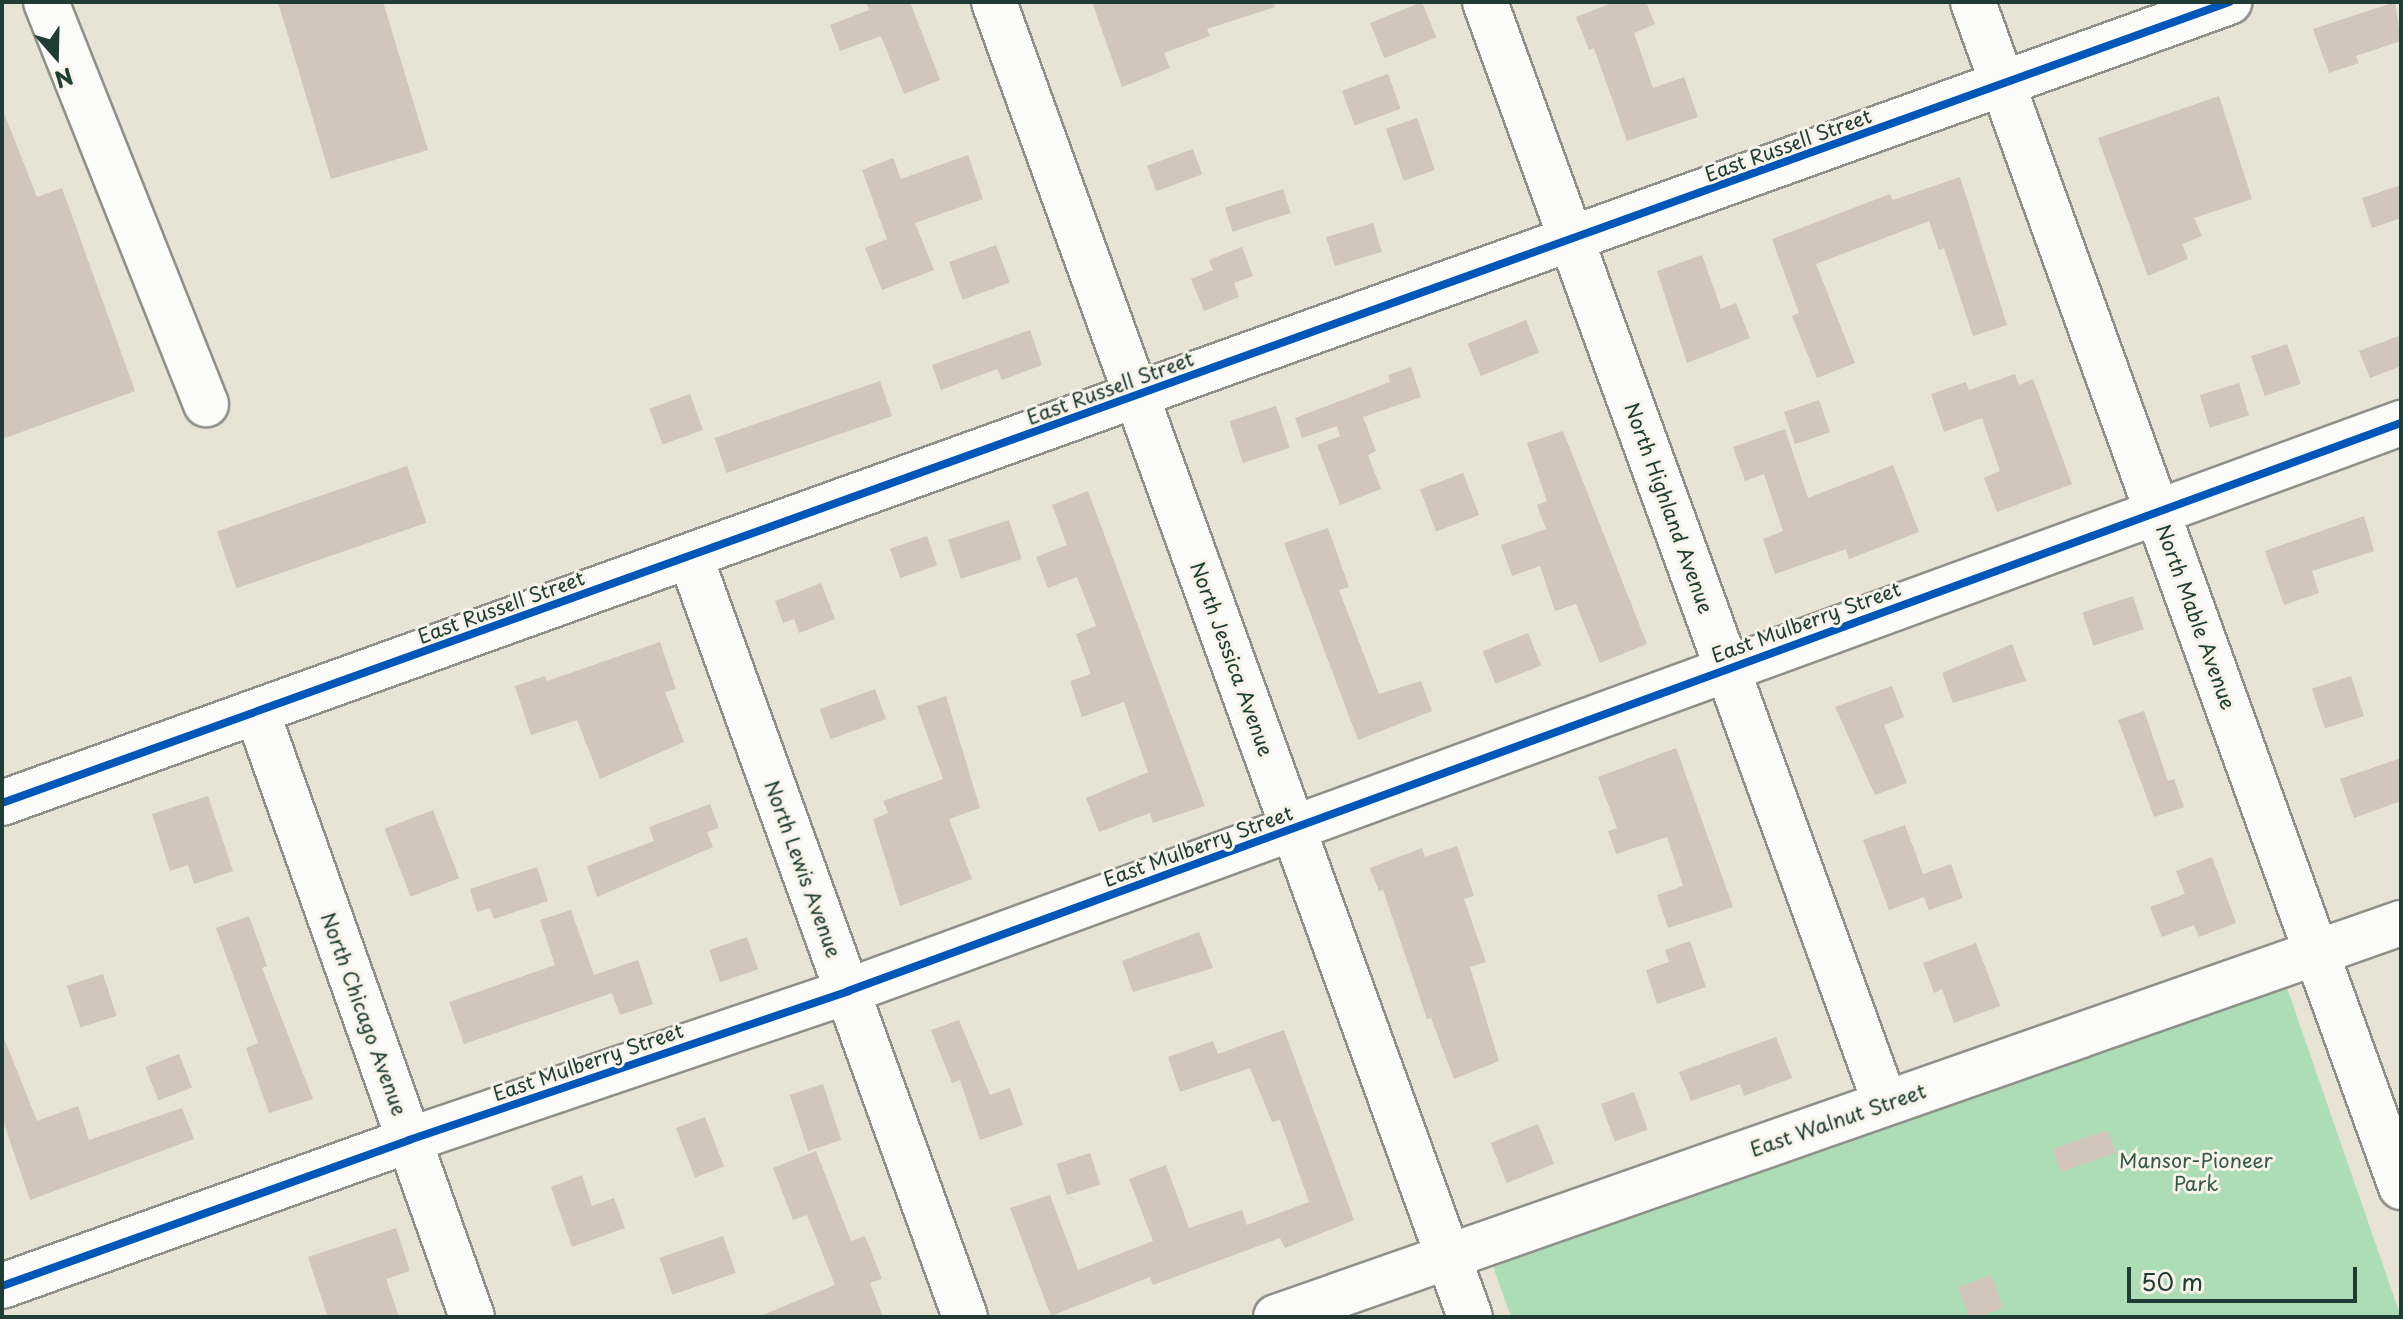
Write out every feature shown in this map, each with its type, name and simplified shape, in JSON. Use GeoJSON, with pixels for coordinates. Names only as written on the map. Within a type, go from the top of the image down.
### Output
{"type":"FeatureCollection","features":[{"type":"Feature","properties":{"kind":"street"},"geometry":{"type":"LineString","coordinates":[[46,2],[206,404]]}},
{"type":"Feature","properties":{"kind":"street","name":"North Jessica Avenue"},"geometry":{"type":"LineString","coordinates":[[994,2],[1470,1317]]}},
{"type":"Feature","properties":{"kind":"street","name":"North Highland Avenue"},"geometry":{"type":"LineString","coordinates":[[1485,2],[1885,1103]]}},
{"type":"Feature","properties":{"kind":"street","name":"North Mable Avenue"},"geometry":{"type":"LineString","coordinates":[[1973,2],[2401,1187]]}},
{"type":"Feature","properties":{"kind":"street","name":"East Russell Street"},"geometry":{"type":"LineString","coordinates":[[2,803],[2229,2]]}},
{"type":"Feature","properties":{"kind":"street","name":"East Mulberry Street"},"geometry":{"type":"LineString","coordinates":[[2,1286],[409,1140],[848,991],[2401,423]]}},
{"type":"Feature","properties":{"kind":"street","name":"North Lewis Avenue"},"geometry":{"type":"LineString","coordinates":[[690,556],[965,1317]]}},
{"type":"Feature","properties":{"kind":"street","name":"North Chicago Avenue"},"geometry":{"type":"LineString","coordinates":[[257,712],[472,1317]]}},
{"type":"Feature","properties":{"kind":"street","name":"East Walnut Street"},"geometry":{"type":"LineString","coordinates":[[1276,1317],[2401,923]]}},
{"type":"Feature","properties":{"kind":"green space","name":"Mansor-Pioneer Park"},"geometry":{"type":"Polygon","coordinates":[[[2286,985],[2401,1317],[1511,1317],[1493,1266],[2286,985]]]}},
{"type":"Feature","properties":{"kind":"building"},"geometry":{"type":"Polygon","coordinates":[[[278,2],[383,2],[428,150],[331,179],[278,2]]]}},
{"type":"Feature","properties":{"kind":"building"},"geometry":{"type":"Polygon","coordinates":[[[866,2],[910,2],[940,80],[904,94],[881,36],[840,51],[830,25],[869,10],[866,2]]]}},
{"type":"Feature","properties":{"kind":"building"},"geometry":{"type":"Polygon","coordinates":[[[1092,2],[1274,2],[1275,7],[1207,29],[1210,36],[1164,53],[1170,68],[1122,87],[1092,2]]]}},
{"type":"Feature","properties":{"kind":"building"},"geometry":{"type":"Polygon","coordinates":[[[1422,2],[1436,37],[1384,58],[1370,23],[1422,2]]]}},
{"type":"Feature","properties":{"kind":"building"},"geometry":{"type":"Polygon","coordinates":[[[1614,2],[1646,2],[1655,24],[1634,33],[1653,88],[1684,77],[1698,117],[1627,141],[1594,48],[1589,50],[1576,17],[1614,2]]]}},
{"type":"Feature","properties":{"kind":"building"},"geometry":{"type":"Polygon","coordinates":[[[2395,2],[2401,41],[2356,56],[2359,63],[2329,73],[2313,29],[2395,2]]]}},
{"type":"Feature","properties":{"kind":"building"},"geometry":{"type":"Polygon","coordinates":[[[1388,74],[1401,109],[1355,126],[1342,91],[1388,74]]]}},
{"type":"Feature","properties":{"kind":"building"},"geometry":{"type":"Polygon","coordinates":[[[2219,96],[2252,199],[2194,218],[2202,236],[2182,244],[2188,259],[2148,276],[2098,138],[2219,96]]]}},
{"type":"Feature","properties":{"kind":"building"},"geometry":{"type":"Polygon","coordinates":[[[2,108],[37,197],[62,188],[135,391],[2,439],[2,108]]]}},
{"type":"Feature","properties":{"kind":"building"},"geometry":{"type":"Polygon","coordinates":[[[1417,118],[1435,170],[1404,181],[1386,129],[1417,118]]]}},
{"type":"Feature","properties":{"kind":"building"},"geometry":{"type":"Polygon","coordinates":[[[1193,149],[1202,174],[1156,191],[1147,166],[1193,149]]]}},
{"type":"Feature","properties":{"kind":"building"},"geometry":{"type":"Polygon","coordinates":[[[968,155],[983,199],[915,223],[934,270],[882,290],[865,248],[887,239],[862,170],[893,158],[901,179],[968,155]]]}},
{"type":"Feature","properties":{"kind":"building"},"geometry":{"type":"Polygon","coordinates":[[[1960,177],[2007,325],[1973,336],[1944,248],[1939,250],[1929,221],[1816,264],[1855,363],[1817,378],[1792,316],[1799,313],[1772,239],[1890,194],[1893,200],[1960,177]]]}},
{"type":"Feature","properties":{"kind":"building"},"geometry":{"type":"Polygon","coordinates":[[[2401,185],[2401,218],[2372,228],[2362,198],[2401,185]]]}},
{"type":"Feature","properties":{"kind":"building"},"geometry":{"type":"Polygon","coordinates":[[[1283,189],[1291,213],[1233,232],[1225,208],[1283,189]]]}},
{"type":"Feature","properties":{"kind":"building"},"geometry":{"type":"Polygon","coordinates":[[[1373,223],[1382,252],[1335,266],[1326,237],[1373,223]]]}},
{"type":"Feature","properties":{"kind":"building"},"geometry":{"type":"Polygon","coordinates":[[[996,245],[1010,283],[963,300],[949,262],[996,245]]]}},
{"type":"Feature","properties":{"kind":"building"},"geometry":{"type":"Polygon","coordinates":[[[1242,247],[1253,276],[1234,283],[1239,297],[1204,311],[1191,279],[1213,270],[1209,260],[1242,247]]]}},
{"type":"Feature","properties":{"kind":"building"},"geometry":{"type":"Polygon","coordinates":[[[1702,255],[1721,309],[1736,303],[1750,338],[1687,363],[1657,271],[1702,255]]]}},
{"type":"Feature","properties":{"kind":"building"},"geometry":{"type":"Polygon","coordinates":[[[1526,320],[1539,352],[1481,376],[1468,344],[1526,320]]]}},
{"type":"Feature","properties":{"kind":"building"},"geometry":{"type":"Polygon","coordinates":[[[1030,330],[1042,365],[1002,380],[997,369],[941,390],[932,365],[1030,330]]]}},
{"type":"Feature","properties":{"kind":"building"},"geometry":{"type":"Polygon","coordinates":[[[2401,335],[2401,366],[2370,378],[2359,351],[2401,335]]]}},
{"type":"Feature","properties":{"kind":"building"},"geometry":{"type":"Polygon","coordinates":[[[2287,344],[2301,384],[2265,396],[2251,356],[2287,344]]]}},
{"type":"Feature","properties":{"kind":"building"},"geometry":{"type":"Polygon","coordinates":[[[1411,367],[1421,397],[1363,417],[1376,451],[1368,455],[1381,489],[1340,505],[1317,445],[1340,436],[1337,426],[1302,438],[1295,418],[1390,382],[1388,375],[1411,367]]]}},
{"type":"Feature","properties":{"kind":"building"},"geometry":{"type":"Polygon","coordinates":[[[2015,374],[2019,385],[2033,379],[2072,484],[1997,512],[1984,478],[2000,471],[1982,418],[1944,432],[1931,394],[1966,382],[1969,390],[2015,374]]]}},
{"type":"Feature","properties":{"kind":"building"},"geometry":{"type":"Polygon","coordinates":[[[880,381],[892,416],[727,473],[715,438],[880,381]]]}},
{"type":"Feature","properties":{"kind":"building"},"geometry":{"type":"Polygon","coordinates":[[[2239,383],[2249,416],[2210,428],[2200,395],[2239,383]]]}},
{"type":"Feature","properties":{"kind":"building"},"geometry":{"type":"Polygon","coordinates":[[[690,394],[703,430],[663,444],[650,409],[690,394]]]}},
{"type":"Feature","properties":{"kind":"building"},"geometry":{"type":"Polygon","coordinates":[[[1819,400],[1830,432],[1795,444],[1784,412],[1819,400]]]}},
{"type":"Feature","properties":{"kind":"building"},"geometry":{"type":"Polygon","coordinates":[[[1276,406],[1290,448],[1243,463],[1229,421],[1276,406]]]}},
{"type":"Feature","properties":{"kind":"building"},"geometry":{"type":"Polygon","coordinates":[[[1785,429],[1808,498],[1893,465],[1919,532],[1849,559],[1846,549],[1775,574],[1763,539],[1783,531],[1764,474],[1745,481],[1733,447],[1785,429]]]}},
{"type":"Feature","properties":{"kind":"building"},"geometry":{"type":"Polygon","coordinates":[[[1563,431],[1647,644],[1600,663],[1576,604],[1555,611],[1540,566],[1512,576],[1501,545],[1546,529],[1537,505],[1547,501],[1527,443],[1563,431]]]}},
{"type":"Feature","properties":{"kind":"building"},"geometry":{"type":"Polygon","coordinates":[[[407,466],[427,523],[236,588],[217,531],[407,466]]]}},
{"type":"Feature","properties":{"kind":"building"},"geometry":{"type":"Polygon","coordinates":[[[1463,473],[1479,515],[1436,531],[1420,489],[1463,473]]]}},
{"type":"Feature","properties":{"kind":"building"},"geometry":{"type":"Polygon","coordinates":[[[1088,491],[1205,806],[1153,823],[1150,813],[1099,832],[1086,798],[1148,772],[1124,702],[1082,717],[1070,681],[1091,674],[1076,634],[1096,626],[1077,577],[1048,588],[1036,557],[1067,545],[1052,505],[1088,491]]]}},
{"type":"Feature","properties":{"kind":"building"},"geometry":{"type":"Polygon","coordinates":[[[2364,516],[2374,551],[2312,571],[2319,593],[2284,605],[2265,551],[2364,516]]]}},
{"type":"Feature","properties":{"kind":"building"},"geometry":{"type":"Polygon","coordinates":[[[1009,520],[1022,559],[961,579],[948,540],[1009,520]]]}},
{"type":"Feature","properties":{"kind":"building"},"geometry":{"type":"Polygon","coordinates":[[[1328,528],[1349,587],[1339,590],[1379,694],[1421,681],[1432,711],[1358,740],[1284,543],[1328,528]]]}},
{"type":"Feature","properties":{"kind":"building"},"geometry":{"type":"Polygon","coordinates":[[[927,536],[937,565],[900,578],[890,549],[927,536]]]}},
{"type":"Feature","properties":{"kind":"building"},"geometry":{"type":"Polygon","coordinates":[[[821,583],[835,619],[799,633],[794,619],[783,623],[775,601],[821,583]]]}},
{"type":"Feature","properties":{"kind":"building"},"geometry":{"type":"Polygon","coordinates":[[[2133,596],[2144,629],[2093,646],[2083,612],[2133,596]]]}},
{"type":"Feature","properties":{"kind":"building"},"geometry":{"type":"Polygon","coordinates":[[[1528,633],[1541,665],[1496,684],[1483,651],[1528,633]]]}},
{"type":"Feature","properties":{"kind":"building"},"geometry":{"type":"Polygon","coordinates":[[[660,642],[676,689],[665,692],[684,742],[600,779],[577,720],[531,735],[515,686],[545,676],[547,681],[660,642]]]}},
{"type":"Feature","properties":{"kind":"building"},"geometry":{"type":"Polygon","coordinates":[[[2012,644],[2026,681],[1953,703],[1942,673],[2012,644]]]}},
{"type":"Feature","properties":{"kind":"building"},"geometry":{"type":"Polygon","coordinates":[[[2351,676],[2364,716],[2325,729],[2312,689],[2351,676]]]}},
{"type":"Feature","properties":{"kind":"building"},"geometry":{"type":"Polygon","coordinates":[[[1892,686],[1904,717],[1884,725],[1907,783],[1875,795],[1835,707],[1892,686]]]}},
{"type":"Feature","properties":{"kind":"building"},"geometry":{"type":"Polygon","coordinates":[[[875,689],[886,719],[831,739],[820,709],[875,689]]]}},
{"type":"Feature","properties":{"kind":"building"},"geometry":{"type":"Polygon","coordinates":[[[946,696],[980,808],[949,819],[972,879],[900,906],[873,819],[888,813],[883,801],[943,779],[917,706],[946,696]]]}},
{"type":"Feature","properties":{"kind":"building"},"geometry":{"type":"Polygon","coordinates":[[[2144,711],[2168,781],[2174,779],[2184,807],[2154,817],[2118,720],[2144,711]]]}},
{"type":"Feature","properties":{"kind":"building"},"geometry":{"type":"Polygon","coordinates":[[[1676,748],[1733,907],[1668,928],[1657,895],[1683,886],[1667,837],[1616,854],[1608,831],[1617,828],[1598,777],[1676,748]]]}},
{"type":"Feature","properties":{"kind":"building"},"geometry":{"type":"Polygon","coordinates":[[[2401,758],[2401,801],[2354,818],[2340,779],[2401,758]]]}},
{"type":"Feature","properties":{"kind":"building"},"geometry":{"type":"Polygon","coordinates":[[[208,796],[233,871],[194,884],[188,865],[170,871],[152,814],[208,796]]]}},
{"type":"Feature","properties":{"kind":"building"},"geometry":{"type":"Polygon","coordinates":[[[710,804],[719,828],[707,832],[713,847],[597,897],[587,866],[654,841],[649,827],[710,804]]]}},
{"type":"Feature","properties":{"kind":"building"},"geometry":{"type":"Polygon","coordinates":[[[433,810],[459,878],[411,897],[384,829],[433,810]]]}},
{"type":"Feature","properties":{"kind":"building"},"geometry":{"type":"Polygon","coordinates":[[[1905,825],[1923,874],[1951,864],[1963,898],[1929,910],[1924,897],[1889,910],[1863,840],[1905,825]]]}},
{"type":"Feature","properties":{"kind":"building"},"geometry":{"type":"Polygon","coordinates":[[[1457,846],[1474,896],[1464,899],[1486,962],[1470,967],[1499,1061],[1454,1079],[1431,1018],[1427,1019],[1383,890],[1379,891],[1370,868],[1422,848],[1425,857],[1457,846]]]}},
{"type":"Feature","properties":{"kind":"building"},"geometry":{"type":"Polygon","coordinates":[[[2212,857],[2236,923],[2199,937],[2194,925],[2162,937],[2150,907],[2185,894],[2176,871],[2212,857]]]}},
{"type":"Feature","properties":{"kind":"building"},"geometry":{"type":"Polygon","coordinates":[[[537,867],[548,901],[494,919],[490,908],[477,912],[470,889],[537,867]]]}},
{"type":"Feature","properties":{"kind":"building"},"geometry":{"type":"Polygon","coordinates":[[[571,910],[594,975],[638,960],[653,1004],[620,1015],[612,993],[464,1044],[449,1002],[555,965],[540,920],[571,910]]]}},
{"type":"Feature","properties":{"kind":"building"},"geometry":{"type":"Polygon","coordinates":[[[249,916],[267,966],[262,968],[313,1099],[269,1113],[246,1048],[258,1043],[216,928],[249,916]]]}},
{"type":"Feature","properties":{"kind":"building"},"geometry":{"type":"Polygon","coordinates":[[[1199,932],[1213,968],[1133,992],[1122,961],[1199,932]]]}},
{"type":"Feature","properties":{"kind":"building"},"geometry":{"type":"Polygon","coordinates":[[[747,937],[758,969],[720,982],[709,950],[747,937]]]}},
{"type":"Feature","properties":{"kind":"building"},"geometry":{"type":"Polygon","coordinates":[[[1690,941],[1706,987],[1657,1004],[1646,970],[1669,962],[1665,950],[1690,941]]]}},
{"type":"Feature","properties":{"kind":"building"},"geometry":{"type":"Polygon","coordinates":[[[1976,943],[2000,1006],[1954,1023],[1942,989],[1934,993],[1923,963],[1976,943]]]}},
{"type":"Feature","properties":{"kind":"building"},"geometry":{"type":"Polygon","coordinates":[[[103,974],[117,1016],[80,1028],[67,986],[103,974]]]}},
{"type":"Feature","properties":{"kind":"building"},"geometry":{"type":"Polygon","coordinates":[[[959,1020],[990,1095],[1010,1088],[1023,1125],[980,1140],[960,1080],[952,1083],[931,1030],[959,1020]]]}},
{"type":"Feature","properties":{"kind":"building"},"geometry":{"type":"Polygon","coordinates":[[[1284,1030],[1354,1220],[1285,1248],[1280,1238],[1153,1285],[1150,1277],[1051,1316],[1010,1208],[1050,1195],[1078,1270],[1153,1241],[1129,1179],[1166,1165],[1189,1228],[1242,1210],[1247,1225],[1309,1202],[1280,1120],[1272,1122],[1250,1068],[1180,1092],[1168,1057],[1213,1041],[1218,1054],[1284,1030]]]}},
{"type":"Feature","properties":{"kind":"building"},"geometry":{"type":"Polygon","coordinates":[[[2,1033],[37,1121],[78,1106],[89,1140],[182,1108],[194,1139],[30,1200],[2,1118],[2,1033]]]}},
{"type":"Feature","properties":{"kind":"building"},"geometry":{"type":"Polygon","coordinates":[[[1776,1037],[1792,1078],[1744,1096],[1740,1084],[1691,1101],[1679,1072],[1776,1037]]]}},
{"type":"Feature","properties":{"kind":"building"},"geometry":{"type":"Polygon","coordinates":[[[179,1054],[192,1088],[158,1101],[145,1067],[179,1054]]]}},
{"type":"Feature","properties":{"kind":"building"},"geometry":{"type":"Polygon","coordinates":[[[823,1084],[841,1140],[808,1151],[790,1095],[823,1084]]]}},
{"type":"Feature","properties":{"kind":"building"},"geometry":{"type":"Polygon","coordinates":[[[1634,1092],[1648,1130],[1615,1142],[1601,1104],[1634,1092]]]}},
{"type":"Feature","properties":{"kind":"building"},"geometry":{"type":"Polygon","coordinates":[[[705,1117],[724,1166],[695,1178],[676,1128],[705,1117]]]}},
{"type":"Feature","properties":{"kind":"building"},"geometry":{"type":"Polygon","coordinates":[[[1538,1124],[1554,1164],[1507,1183],[1491,1143],[1538,1124]]]}},
{"type":"Feature","properties":{"kind":"building"},"geometry":{"type":"Polygon","coordinates":[[[2108,1130],[2116,1153],[2060,1172],[2052,1149],[2108,1130]]]}},
{"type":"Feature","properties":{"kind":"building"},"geometry":{"type":"Polygon","coordinates":[[[816,1151],[851,1241],[865,1236],[882,1279],[870,1283],[883,1317],[758,1317],[835,1285],[807,1215],[793,1220],[773,1168],[816,1151]]]}},
{"type":"Feature","properties":{"kind":"building"},"geometry":{"type":"Polygon","coordinates":[[[1090,1153],[1100,1184],[1067,1195],[1057,1164],[1090,1153]]]}},
{"type":"Feature","properties":{"kind":"building"},"geometry":{"type":"Polygon","coordinates":[[[582,1175],[592,1206],[614,1198],[625,1228],[572,1247],[551,1187],[582,1175]]]}},
{"type":"Feature","properties":{"kind":"building"},"geometry":{"type":"Polygon","coordinates":[[[396,1228],[410,1271],[386,1279],[399,1317],[328,1317],[308,1257],[396,1228]]]}},
{"type":"Feature","properties":{"kind":"building"},"geometry":{"type":"Polygon","coordinates":[[[723,1236],[736,1273],[672,1295],[660,1258],[723,1236]]]}},
{"type":"Feature","properties":{"kind":"building"},"geometry":{"type":"Polygon","coordinates":[[[1991,1275],[2003,1308],[1969,1317],[1958,1287],[1991,1275]]]}},
{"type":"Feature","properties":{"kind":"cycle path"},"geometry":{"type":"LineString","coordinates":[[2,803],[2229,2]]}},
{"type":"Feature","properties":{"kind":"cycle path"},"geometry":{"type":"LineString","coordinates":[[2,1286],[409,1140],[848,991],[2401,423]]}}]}
